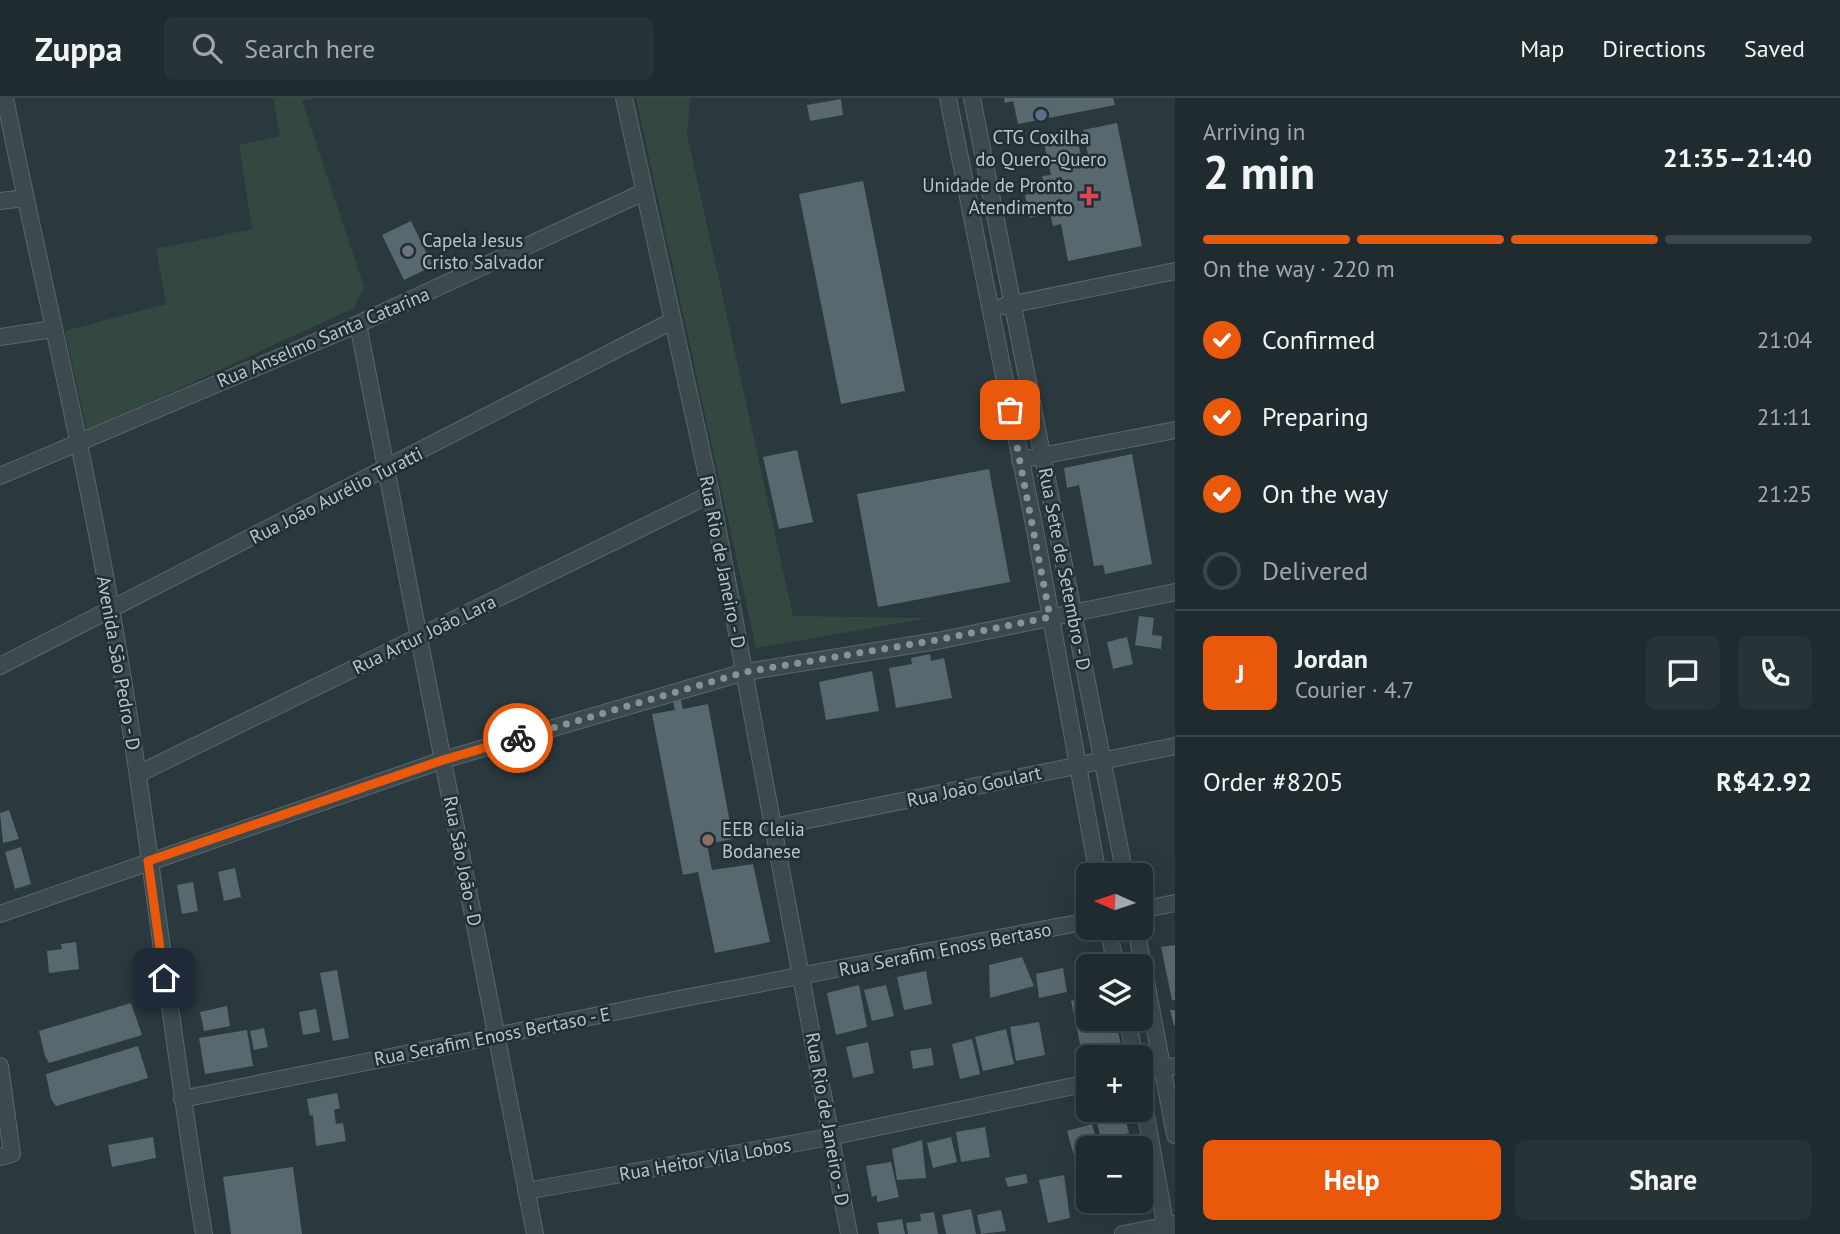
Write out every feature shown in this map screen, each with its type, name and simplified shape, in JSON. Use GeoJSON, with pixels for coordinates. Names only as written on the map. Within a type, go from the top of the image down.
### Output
{"type":"FeatureCollection","features":[{"type":"Feature","properties":{"kind":"street","name":"Avenida São Pedro - D"},"geometry":{"type":"LineString","coordinates":[[5,98],[24,155],[26,198],[111,608],[138,774],[181,1099],[204,1234]]}},
{"type":"Feature","properties":{"kind":"street","name":"Rua Rio de Janeiro - D"},"geometry":{"type":"LineString","coordinates":[[624,98],[711,494],[849,1234]]}},
{"type":"Feature","properties":{"kind":"street","name":"Rua Sete de Setembro - D"},"geometry":{"type":"LineString","coordinates":[[948,98],[1035,530],[1096,863]]}},
{"type":"Feature","properties":{"kind":"street","name":"Rua Sete de Setembro - D"},"geometry":{"type":"LineString","coordinates":[[972,98],[1123,863]]}},
{"type":"Feature","properties":{"kind":"street","name":"Rua Anselmo Santa Catarina"},"geometry":{"type":"LineString","coordinates":[[0,476],[358,324],[644,192]]}},
{"type":"Feature","properties":{"kind":"street"},"geometry":{"type":"LineString","coordinates":[[0,201],[26,198]]}},
{"type":"Feature","properties":{"kind":"street"},"geometry":{"type":"LineString","coordinates":[[991,309],[1175,271]]}},
{"type":"Feature","properties":{"kind":"street","name":"Rua João Aurélio Turatti"},"geometry":{"type":"LineString","coordinates":[[0,666],[672,321]]}},
{"type":"Feature","properties":{"kind":"street","name":"Rua São João - D"},"geometry":{"type":"LineString","coordinates":[[358,324],[535,1234]]}},
{"type":"Feature","properties":{"kind":"street"},"geometry":{"type":"LineString","coordinates":[[0,337],[53,329]]}},
{"type":"Feature","properties":{"kind":"street"},"geometry":{"type":"LineString","coordinates":[[1020,460],[1175,430]]}},
{"type":"Feature","properties":{"kind":"street","name":"Rua Artur João Lara"},"geometry":{"type":"LineString","coordinates":[[138,774],[711,494]]}},
{"type":"Feature","properties":{"kind":"street"},"geometry":{"type":"LineString","coordinates":[[1035,530],[1058,526]]}},
{"type":"Feature","properties":{"kind":"street"},"geometry":{"type":"LineString","coordinates":[[0,914],[443,760],[745,672],[937,640],[1175,592]]}},
{"type":"Feature","properties":{"kind":"street","name":"Rua João Goulart"},"geometry":{"type":"LineString","coordinates":[[773,827],[1175,746]]}},
{"type":"Feature","properties":{"kind":"street"},"geometry":{"type":"LineString","coordinates":[[1153,908],[1175,903]]}},
{"type":"Feature","properties":{"kind":"street","name":"Rua Serafim Enoss Bertaso"},"geometry":{"type":"LineString","coordinates":[[802,976],[1076,923]]}},
{"type":"Feature","properties":{"kind":"street"},"geometry":{"type":"LineString","coordinates":[[1139,940],[1168,1067],[1175,1135]]}},
{"type":"Feature","properties":{"kind":"street","name":"Rua Serafim Enoss Bertaso - E"},"geometry":{"type":"LineString","coordinates":[[181,1099],[802,976]]}},
{"type":"Feature","properties":{"kind":"street"},"geometry":{"type":"LineString","coordinates":[[0,1066],[12,1154],[0,1157]]}},
{"type":"Feature","properties":{"kind":"street","name":"Rua Heitor Vila Lobos"},"geometry":{"type":"LineString","coordinates":[[526,1191],[830,1137],[1076,1086]]}},
{"type":"Feature","properties":{"kind":"street"},"geometry":{"type":"LineString","coordinates":[[1123,1234],[1169,1228],[1148,1122]]}},
{"type":"Feature","properties":{"kind":"path"},"geometry":{"type":"LineString","coordinates":[[996,213],[1027,205]]}},
{"type":"Feature","properties":{"kind":"green space"},"geometry":{"type":"Polygon","coordinates":[[[273,98],[317,98],[302,101],[364,287],[354,308],[87,431],[65,331],[166,304],[156,249],[252,229],[239,145],[280,136],[273,98]]]}},
{"type":"Feature","properties":{"kind":"green space"},"geometry":{"type":"Polygon","coordinates":[[[636,98],[690,98],[687,134],[793,616],[929,618],[756,648],[636,98]]]}},
{"type":"Feature","properties":{"kind":"building","name":"CTG Coxilha do Quero-Quero"},"geometry":{"type":"Polygon","coordinates":[[[1004,98],[1113,98],[1115,105],[1018,124],[1013,101],[1005,103],[1004,98]]]}},
{"type":"Feature","properties":{"kind":"building"},"geometry":{"type":"Polygon","coordinates":[[[841,99],[843,115],[810,121],[807,105],[841,99]]]}},
{"type":"Feature","properties":{"kind":"building","name":"Unidade de Pronto Atendimento"},"geometry":{"type":"Polygon","coordinates":[[[1117,123],[1142,246],[1068,261],[1061,224],[1053,226],[1050,213],[1030,218],[1025,195],[1045,190],[1042,176],[1051,175],[1043,139],[1076,132],[1082,161],[1089,159],[1083,130],[1117,123]]]}},
{"type":"Feature","properties":{"kind":"building"},"geometry":{"type":"Polygon","coordinates":[[[863,181],[905,391],[841,404],[799,194],[863,181]]]}},
{"type":"Feature","properties":{"kind":"building","name":"Capela Jesus Cristo Salvador"},"geometry":{"type":"Polygon","coordinates":[[[411,221],[433,266],[404,280],[382,235],[411,221]]]}},
{"type":"Feature","properties":{"kind":"building"},"geometry":{"type":"Polygon","coordinates":[[[797,450],[813,522],[779,529],[763,457],[797,450]]]}},
{"type":"Feature","properties":{"kind":"building"},"geometry":{"type":"Polygon","coordinates":[[[1132,454],[1152,564],[1105,574],[1103,565],[1094,566],[1079,485],[1067,488],[1064,468],[1132,454]]]}},
{"type":"Feature","properties":{"kind":"building"},"geometry":{"type":"Polygon","coordinates":[[[989,469],[1010,582],[878,607],[857,494],[989,469]]]}},
{"type":"Feature","properties":{"kind":"building"},"geometry":{"type":"Polygon","coordinates":[[[1139,616],[1154,618],[1152,635],[1162,636],[1161,649],[1135,645],[1139,616]]]}},
{"type":"Feature","properties":{"kind":"building"},"geometry":{"type":"Polygon","coordinates":[[[1127,637],[1133,664],[1113,669],[1107,642],[1127,637]]]}},
{"type":"Feature","properties":{"kind":"building"},"geometry":{"type":"Polygon","coordinates":[[[930,654],[931,661],[944,658],[952,698],[896,708],[889,668],[912,664],[911,658],[930,654]]]}},
{"type":"Feature","properties":{"kind":"building"},"geometry":{"type":"Polygon","coordinates":[[[872,671],[879,711],[826,720],[819,682],[872,671]]]}},
{"type":"Feature","properties":{"kind":"building"},"geometry":{"type":"Polygon","coordinates":[[[680,696],[683,709],[708,704],[733,839],[707,844],[712,870],[753,864],[770,942],[715,953],[698,872],[683,875],[652,714],[675,710],[672,697],[680,696]]]}},
{"type":"Feature","properties":{"kind":"building"},"geometry":{"type":"Polygon","coordinates":[[[9,810],[19,839],[3,843],[0,813],[9,810]]]}},
{"type":"Feature","properties":{"kind":"building"},"geometry":{"type":"Polygon","coordinates":[[[21,847],[31,884],[15,889],[5,852],[21,847]]]}},
{"type":"Feature","properties":{"kind":"building"},"geometry":{"type":"Polygon","coordinates":[[[235,868],[241,897],[224,901],[218,872],[235,868]]]}},
{"type":"Feature","properties":{"kind":"building"},"geometry":{"type":"Polygon","coordinates":[[[193,882],[198,911],[182,914],[177,885],[193,882]]]}},
{"type":"Feature","properties":{"kind":"building"},"geometry":{"type":"Polygon","coordinates":[[[76,942],[79,969],[49,973],[47,951],[62,949],[61,944],[76,942]]]}},
{"type":"Feature","properties":{"kind":"building"},"geometry":{"type":"Polygon","coordinates":[[[1175,945],[1175,1000],[1172,1000],[1161,947],[1175,945]]]}},
{"type":"Feature","properties":{"kind":"building"},"geometry":{"type":"Polygon","coordinates":[[[1022,957],[1034,986],[990,998],[989,965],[1022,957]]]}},
{"type":"Feature","properties":{"kind":"building"},"geometry":{"type":"Polygon","coordinates":[[[1063,968],[1067,992],[1039,998],[1036,974],[1063,968]]]}},
{"type":"Feature","properties":{"kind":"building"},"geometry":{"type":"Polygon","coordinates":[[[337,970],[349,1038],[333,1041],[320,973],[337,970]]]}},
{"type":"Feature","properties":{"kind":"building"},"geometry":{"type":"Polygon","coordinates":[[[926,971],[932,1004],[904,1010],[897,977],[926,971]]]}},
{"type":"Feature","properties":{"kind":"building"},"geometry":{"type":"Polygon","coordinates":[[[859,985],[867,1027],[836,1035],[827,993],[859,985]]]}},
{"type":"Feature","properties":{"kind":"building"},"geometry":{"type":"Polygon","coordinates":[[[886,985],[894,1016],[872,1021],[864,990],[886,985]]]}},
{"type":"Feature","properties":{"kind":"building"},"geometry":{"type":"Polygon","coordinates":[[[1076,1000],[1076,1025],[1071,1001],[1076,1000]]]}},
{"type":"Feature","properties":{"kind":"building"},"geometry":{"type":"Polygon","coordinates":[[[131,1003],[142,1035],[49,1063],[39,1031],[131,1003]]]}},
{"type":"Feature","properties":{"kind":"building"},"geometry":{"type":"Polygon","coordinates":[[[227,1006],[230,1026],[204,1031],[200,1012],[227,1006]]]}},
{"type":"Feature","properties":{"kind":"building"},"geometry":{"type":"Polygon","coordinates":[[[316,1009],[320,1032],[303,1035],[299,1012],[316,1009]]]}},
{"type":"Feature","properties":{"kind":"building"},"geometry":{"type":"Polygon","coordinates":[[[1170,1010],[1175,1010],[1175,1026],[1174,1026],[1170,1010]]]}},
{"type":"Feature","properties":{"kind":"building"},"geometry":{"type":"Polygon","coordinates":[[[1039,1022],[1045,1055],[1016,1061],[1010,1027],[1039,1022]]]}},
{"type":"Feature","properties":{"kind":"building"},"geometry":{"type":"Polygon","coordinates":[[[264,1028],[268,1047],[254,1050],[250,1031],[264,1028]]]}},
{"type":"Feature","properties":{"kind":"building"},"geometry":{"type":"Polygon","coordinates":[[[1006,1029],[1014,1064],[983,1071],[975,1037],[1006,1029]]]}},
{"type":"Feature","properties":{"kind":"building"},"geometry":{"type":"Polygon","coordinates":[[[247,1030],[253,1066],[205,1074],[199,1038],[247,1030]]]}},
{"type":"Feature","properties":{"kind":"building"},"geometry":{"type":"Polygon","coordinates":[[[1077,1031],[1118,1031],[1121,1045],[1080,1045],[1077,1031]]]}},
{"type":"Feature","properties":{"kind":"building"},"geometry":{"type":"Polygon","coordinates":[[[972,1039],[980,1074],[960,1079],[952,1044],[972,1039]]]}},
{"type":"Feature","properties":{"kind":"building"},"geometry":{"type":"Polygon","coordinates":[[[868,1042],[874,1073],[853,1078],[846,1047],[868,1042]]]}},
{"type":"Feature","properties":{"kind":"building"},"geometry":{"type":"Polygon","coordinates":[[[138,1046],[148,1078],[56,1106],[51,1099],[46,1074],[138,1046]]]}},
{"type":"Feature","properties":{"kind":"building"},"geometry":{"type":"Polygon","coordinates":[[[931,1048],[934,1065],[913,1069],[910,1051],[931,1048]]]}},
{"type":"Feature","properties":{"kind":"building"},"geometry":{"type":"Polygon","coordinates":[[[337,1093],[340,1108],[334,1110],[336,1124],[343,1123],[346,1141],[316,1146],[313,1115],[310,1116],[307,1099],[337,1093]]]}},
{"type":"Feature","properties":{"kind":"building"},"geometry":{"type":"Polygon","coordinates":[[[1097,1122],[1126,1122],[1129,1133],[1100,1136],[1097,1122]]]}},
{"type":"Feature","properties":{"kind":"building"},"geometry":{"type":"Polygon","coordinates":[[[1092,1124],[1096,1136],[1076,1136],[1076,1163],[1067,1131],[1092,1124]]]}},
{"type":"Feature","properties":{"kind":"building"},"geometry":{"type":"Polygon","coordinates":[[[985,1127],[990,1157],[961,1162],[956,1132],[985,1127]]]}},
{"type":"Feature","properties":{"kind":"building"},"geometry":{"type":"Polygon","coordinates":[[[153,1137],[156,1158],[112,1167],[108,1145],[153,1137]]]}},
{"type":"Feature","properties":{"kind":"building"},"geometry":{"type":"Polygon","coordinates":[[[951,1137],[957,1162],[933,1168],[927,1143],[951,1137]]]}},
{"type":"Feature","properties":{"kind":"building"},"geometry":{"type":"Polygon","coordinates":[[[922,1140],[926,1178],[897,1180],[892,1149],[922,1140]]]}},
{"type":"Feature","properties":{"kind":"building"},"geometry":{"type":"Polygon","coordinates":[[[891,1162],[899,1197],[877,1202],[877,1195],[872,1197],[866,1166],[891,1162]]]}},
{"type":"Feature","properties":{"kind":"building"},"geometry":{"type":"Polygon","coordinates":[[[293,1167],[302,1234],[231,1234],[223,1177],[293,1167]]]}},
{"type":"Feature","properties":{"kind":"building"},"geometry":{"type":"Polygon","coordinates":[[[1026,1174],[1028,1183],[1008,1187],[1005,1178],[1026,1174]]]}},
{"type":"Feature","properties":{"kind":"building"},"geometry":{"type":"Polygon","coordinates":[[[1064,1175],[1070,1218],[1048,1223],[1039,1180],[1064,1175]]]}},
{"type":"Feature","properties":{"kind":"building"},"geometry":{"type":"Polygon","coordinates":[[[1153,1175],[1158,1201],[1153,1202],[1153,1175]]]}},
{"type":"Feature","properties":{"kind":"building"},"geometry":{"type":"Polygon","coordinates":[[[971,1209],[976,1234],[946,1234],[942,1215],[971,1209]]]}},
{"type":"Feature","properties":{"kind":"building"},"geometry":{"type":"Polygon","coordinates":[[[1001,1210],[1006,1231],[981,1234],[977,1215],[1001,1210]]]}},
{"type":"Feature","properties":{"kind":"building"},"geometry":{"type":"Polygon","coordinates":[[[934,1212],[938,1234],[908,1234],[906,1223],[921,1221],[920,1214],[934,1212]]]}},
{"type":"Feature","properties":{"kind":"building"},"geometry":{"type":"Polygon","coordinates":[[[902,1219],[905,1234],[879,1234],[877,1223],[902,1219]]]}},
{"type":"Feature","properties":{"kind":"way so far"},"geometry":{"type":"LineString","coordinates":[[518,738],[745,672],[937,640],[1050,617],[1010,410]]}},
{"type":"Feature","properties":{"kind":"place","name":"CTG Coxilha do Quero-Quero"},"geometry":{"type":"Point","coordinates":[1041,115]}},
{"type":"Feature","properties":{"kind":"place","name":"Unidade de Pronto Atendimento"},"geometry":{"type":"Point","coordinates":[1089,196]}},
{"type":"Feature","properties":{"kind":"place","name":"Capela Jesus Cristo Salvador"},"geometry":{"type":"Point","coordinates":[408,251]}},
{"type":"Feature","properties":{"kind":"place","name":"EEB Clelia Bodanese"},"geometry":{"type":"Point","coordinates":[708,840]}},
{"type":"Feature","properties":{"kind":"route"},"geometry":{"type":"LineString","coordinates":[[164,978],[148,861],[443,760],[518,738]]}}]}
